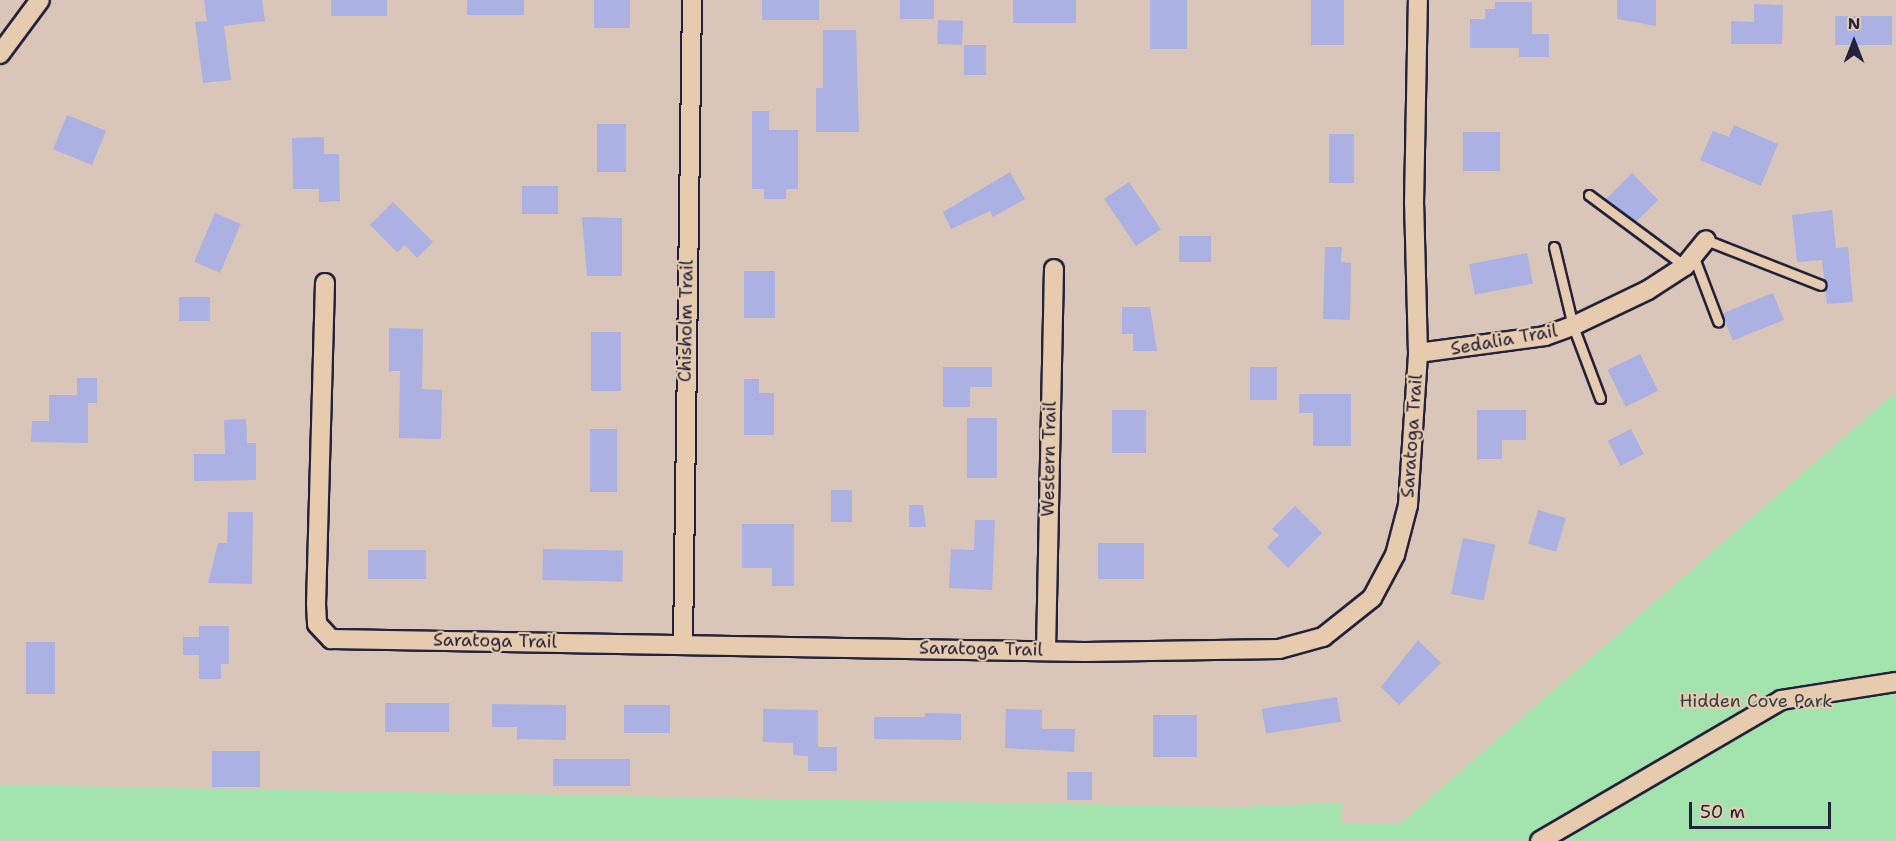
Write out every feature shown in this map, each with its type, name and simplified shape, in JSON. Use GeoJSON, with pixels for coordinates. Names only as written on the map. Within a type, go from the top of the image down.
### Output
{"type":"FeatureCollection","features":[{"type":"Feature","properties":{"kind":"street"},"geometry":{"type":"LineString","coordinates":[[0,54],[40,0]]}},
{"type":"Feature","properties":{"kind":"street","name":"Chisholm Trail"},"geometry":{"type":"LineString","coordinates":[[683,643],[692,0]]}},
{"type":"Feature","properties":{"kind":"street","name":"Saratoga Trail"},"geometry":{"type":"LineString","coordinates":[[325,283],[316,604],[322,634],[349,640],[1264,651],[1323,637],[1372,598],[1395,555],[1408,505],[1418,353],[1414,204],[1418,0]]}},
{"type":"Feature","properties":{"kind":"street","name":"Sedalia Trail"},"geometry":{"type":"LineString","coordinates":[[1418,353],[1535,338],[1573,326],[1608,312],[1689,260],[1706,240]]}},
{"type":"Feature","properties":{"kind":"street","name":"Western Trail"},"geometry":{"type":"LineString","coordinates":[[1046,650],[1054,269]]}},
{"type":"Feature","properties":{"kind":"street"},"geometry":{"type":"LineString","coordinates":[[1540,841],[1781,700],[1896,682]]}},
{"type":"Feature","properties":{"kind":"lane"},"geometry":{"type":"LineString","coordinates":[[1589,195],[1689,260],[1718,321]]}},
{"type":"Feature","properties":{"kind":"lane"},"geometry":{"type":"LineString","coordinates":[[1706,240],[1821,285]]}},
{"type":"Feature","properties":{"kind":"lane"},"geometry":{"type":"LineString","coordinates":[[1554,247],[1573,326],[1600,398]]}},
{"type":"Feature","properties":{"kind":"green space","name":"Hidden Cove Park"},"geometry":{"type":"Polygon","coordinates":[[[1896,392],[1896,841],[0,841],[0,785],[1233,807],[1341,803],[1342,823],[1400,824],[1896,392]]]}},
{"type":"Feature","properties":{"kind":"building"},"geometry":{"type":"Polygon","coordinates":[[[204,0],[262,0],[265,21],[224,26],[231,80],[203,83],[195,22],[207,21],[204,0]]]}},
{"type":"Feature","properties":{"kind":"building"},"geometry":{"type":"Polygon","coordinates":[[[331,0],[387,0],[387,16],[331,16],[331,0]]]}},
{"type":"Feature","properties":{"kind":"building"},"geometry":{"type":"Polygon","coordinates":[[[467,0],[524,0],[524,15],[467,15],[467,0]]]}},
{"type":"Feature","properties":{"kind":"building"},"geometry":{"type":"Polygon","coordinates":[[[594,0],[630,0],[630,28],[594,28],[594,0]]]}},
{"type":"Feature","properties":{"kind":"building"},"geometry":{"type":"Polygon","coordinates":[[[762,0],[819,0],[819,20],[762,20],[762,0]]]}},
{"type":"Feature","properties":{"kind":"building"},"geometry":{"type":"Polygon","coordinates":[[[900,0],[934,0],[934,19],[900,19],[900,0]]]}},
{"type":"Feature","properties":{"kind":"building"},"geometry":{"type":"Polygon","coordinates":[[[1013,0],[1076,0],[1076,23],[1013,23],[1013,0]]]}},
{"type":"Feature","properties":{"kind":"building"},"geometry":{"type":"Polygon","coordinates":[[[1150,0],[1187,0],[1187,49],[1150,49],[1150,0]]]}},
{"type":"Feature","properties":{"kind":"building"},"geometry":{"type":"Polygon","coordinates":[[[1311,0],[1344,0],[1344,45],[1311,45],[1311,0]]]}},
{"type":"Feature","properties":{"kind":"building"},"geometry":{"type":"Polygon","coordinates":[[[1617,0],[1656,0],[1656,26],[1617,19],[1617,0]]]}},
{"type":"Feature","properties":{"kind":"building"},"geometry":{"type":"Polygon","coordinates":[[[1495,2],[1532,2],[1532,34],[1549,34],[1549,57],[1519,57],[1519,48],[1470,48],[1470,19],[1485,19],[1485,9],[1495,9],[1495,2]]]}},
{"type":"Feature","properties":{"kind":"building"},"geometry":{"type":"Polygon","coordinates":[[[1754,4],[1783,5],[1782,44],[1731,44],[1731,21],[1754,22],[1754,4]]]}},
{"type":"Feature","properties":{"kind":"building"},"geometry":{"type":"Polygon","coordinates":[[[1835,16],[1892,16],[1892,45],[1835,45],[1835,16]]]}},
{"type":"Feature","properties":{"kind":"building"},"geometry":{"type":"Polygon","coordinates":[[[938,20],[963,21],[962,45],[937,44],[938,20]]]}},
{"type":"Feature","properties":{"kind":"building"},"geometry":{"type":"Polygon","coordinates":[[[823,30],[856,30],[859,132],[816,132],[816,88],[823,88],[823,30]]]}},
{"type":"Feature","properties":{"kind":"building"},"geometry":{"type":"Polygon","coordinates":[[[964,45],[986,45],[986,75],[964,75],[964,45]]]}},
{"type":"Feature","properties":{"kind":"building"},"geometry":{"type":"Polygon","coordinates":[[[752,111],[769,111],[769,130],[798,130],[798,189],[786,189],[786,199],[764,199],[764,189],[752,189],[752,111]]]}},
{"type":"Feature","properties":{"kind":"building"},"geometry":{"type":"Polygon","coordinates":[[[67,115],[106,131],[92,165],[53,149],[67,115]]]}},
{"type":"Feature","properties":{"kind":"building"},"geometry":{"type":"Polygon","coordinates":[[[597,124],[626,124],[626,172],[597,172],[597,124]]]}},
{"type":"Feature","properties":{"kind":"building"},"geometry":{"type":"Polygon","coordinates":[[[1734,125],[1778,144],[1761,186],[1700,160],[1713,131],[1729,137],[1734,125]]]}},
{"type":"Feature","properties":{"kind":"building"},"geometry":{"type":"Polygon","coordinates":[[[1463,132],[1500,132],[1500,171],[1463,171],[1463,132]]]}},
{"type":"Feature","properties":{"kind":"building"},"geometry":{"type":"Polygon","coordinates":[[[1329,134],[1354,134],[1354,183],[1329,183],[1329,134]]]}},
{"type":"Feature","properties":{"kind":"building"},"geometry":{"type":"Polygon","coordinates":[[[324,137],[324,154],[339,154],[340,201],[319,202],[319,189],[293,189],[292,138],[324,137]]]}},
{"type":"Feature","properties":{"kind":"building"},"geometry":{"type":"Polygon","coordinates":[[[1010,172],[1025,199],[993,217],[990,211],[951,229],[943,212],[1010,172]]]}},
{"type":"Feature","properties":{"kind":"building"},"geometry":{"type":"Polygon","coordinates":[[[1632,173],[1658,200],[1636,222],[1606,199],[1632,173]]]}},
{"type":"Feature","properties":{"kind":"building"},"geometry":{"type":"Polygon","coordinates":[[[1129,182],[1161,229],[1136,246],[1104,199],[1129,182]]]}},
{"type":"Feature","properties":{"kind":"building"},"geometry":{"type":"Polygon","coordinates":[[[522,186],[558,186],[558,214],[522,214],[522,186]]]}},
{"type":"Feature","properties":{"kind":"building"},"geometry":{"type":"Polygon","coordinates":[[[393,202],[433,242],[417,258],[405,245],[397,252],[370,225],[393,202]]]}},
{"type":"Feature","properties":{"kind":"building"},"geometry":{"type":"Polygon","coordinates":[[[1832,210],[1836,248],[1848,247],[1853,302],[1827,304],[1822,260],[1797,262],[1792,215],[1832,210]]]}},
{"type":"Feature","properties":{"kind":"building"},"geometry":{"type":"Polygon","coordinates":[[[215,213],[241,224],[220,273],[194,262],[215,213]]]}},
{"type":"Feature","properties":{"kind":"building"},"geometry":{"type":"Polygon","coordinates":[[[582,217],[622,218],[622,276],[587,276],[582,217]]]}},
{"type":"Feature","properties":{"kind":"building"},"geometry":{"type":"Polygon","coordinates":[[[1179,236],[1211,236],[1211,262],[1179,262],[1179,236]]]}},
{"type":"Feature","properties":{"kind":"building"},"geometry":{"type":"Polygon","coordinates":[[[1325,247],[1342,247],[1341,262],[1351,263],[1350,320],[1323,319],[1325,247]]]}},
{"type":"Feature","properties":{"kind":"building"},"geometry":{"type":"Polygon","coordinates":[[[1527,253],[1533,283],[1475,295],[1469,264],[1527,253]]]}},
{"type":"Feature","properties":{"kind":"building"},"geometry":{"type":"Polygon","coordinates":[[[744,271],[775,271],[775,318],[744,318],[744,271]]]}},
{"type":"Feature","properties":{"kind":"building"},"geometry":{"type":"Polygon","coordinates":[[[1773,293],[1784,320],[1733,340],[1722,314],[1773,293]]]}},
{"type":"Feature","properties":{"kind":"building"},"geometry":{"type":"Polygon","coordinates":[[[179,297],[210,297],[210,321],[179,321],[179,297]]]}},
{"type":"Feature","properties":{"kind":"building"},"geometry":{"type":"Polygon","coordinates":[[[1122,307],[1150,307],[1157,351],[1133,351],[1133,334],[1122,334],[1122,307]]]}},
{"type":"Feature","properties":{"kind":"building"},"geometry":{"type":"Polygon","coordinates":[[[389,328],[423,329],[422,389],[442,390],[441,439],[399,438],[400,371],[389,371],[389,328]]]}},
{"type":"Feature","properties":{"kind":"building"},"geometry":{"type":"Polygon","coordinates":[[[591,332],[621,332],[621,391],[591,391],[591,332]]]}},
{"type":"Feature","properties":{"kind":"building"},"geometry":{"type":"Polygon","coordinates":[[[1640,354],[1658,391],[1626,407],[1608,370],[1640,354]]]}},
{"type":"Feature","properties":{"kind":"building"},"geometry":{"type":"Polygon","coordinates":[[[943,367],[992,367],[992,387],[970,387],[970,407],[943,407],[943,367]]]}},
{"type":"Feature","properties":{"kind":"building"},"geometry":{"type":"Polygon","coordinates":[[[1250,367],[1277,367],[1277,400],[1250,400],[1250,367]]]}},
{"type":"Feature","properties":{"kind":"building"},"geometry":{"type":"Polygon","coordinates":[[[77,378],[97,378],[97,403],[88,403],[88,443],[31,442],[32,421],[49,421],[49,395],[77,395],[77,378]]]}},
{"type":"Feature","properties":{"kind":"building"},"geometry":{"type":"Polygon","coordinates":[[[744,379],[759,379],[759,393],[774,393],[774,435],[744,435],[744,379]]]}},
{"type":"Feature","properties":{"kind":"building"},"geometry":{"type":"Polygon","coordinates":[[[1299,394],[1351,394],[1351,446],[1313,446],[1313,413],[1299,413],[1299,394]]]}},
{"type":"Feature","properties":{"kind":"building"},"geometry":{"type":"Polygon","coordinates":[[[1112,410],[1146,410],[1146,453],[1112,453],[1112,410]]]}},
{"type":"Feature","properties":{"kind":"building"},"geometry":{"type":"Polygon","coordinates":[[[1477,410],[1526,410],[1526,440],[1502,440],[1502,459],[1477,459],[1477,410]]]}},
{"type":"Feature","properties":{"kind":"building"},"geometry":{"type":"Polygon","coordinates":[[[967,418],[997,418],[997,478],[967,478],[967,418]]]}},
{"type":"Feature","properties":{"kind":"building"},"geometry":{"type":"Polygon","coordinates":[[[246,419],[247,443],[256,443],[256,480],[194,481],[194,454],[225,454],[224,420],[246,419]]]}},
{"type":"Feature","properties":{"kind":"building"},"geometry":{"type":"Polygon","coordinates":[[[590,429],[617,429],[617,492],[590,492],[590,429]]]}},
{"type":"Feature","properties":{"kind":"building"},"geometry":{"type":"Polygon","coordinates":[[[1631,429],[1644,454],[1621,466],[1608,441],[1631,429]]]}},
{"type":"Feature","properties":{"kind":"building"},"geometry":{"type":"Polygon","coordinates":[[[831,490],[852,490],[852,522],[831,522],[831,490]]]}},
{"type":"Feature","properties":{"kind":"building"},"geometry":{"type":"Polygon","coordinates":[[[909,505],[923,505],[926,527],[909,527],[909,505]]]}},
{"type":"Feature","properties":{"kind":"building"},"geometry":{"type":"Polygon","coordinates":[[[1295,506],[1322,533],[1288,568],[1267,547],[1279,535],[1272,529],[1295,506]]]}},
{"type":"Feature","properties":{"kind":"building"},"geometry":{"type":"Polygon","coordinates":[[[1538,510],[1566,518],[1556,552],[1528,544],[1538,510]]]}},
{"type":"Feature","properties":{"kind":"building"},"geometry":{"type":"Polygon","coordinates":[[[228,512],[253,512],[252,584],[208,583],[218,543],[227,543],[228,512]]]}},
{"type":"Feature","properties":{"kind":"building"},"geometry":{"type":"Polygon","coordinates":[[[975,520],[995,520],[992,590],[949,588],[951,549],[974,550],[975,520]]]}},
{"type":"Feature","properties":{"kind":"building"},"geometry":{"type":"Polygon","coordinates":[[[742,524],[794,524],[794,586],[772,586],[772,568],[742,568],[742,524]]]}},
{"type":"Feature","properties":{"kind":"building"},"geometry":{"type":"Polygon","coordinates":[[[1463,538],[1495,545],[1483,601],[1451,594],[1463,538]]]}},
{"type":"Feature","properties":{"kind":"building"},"geometry":{"type":"Polygon","coordinates":[[[1098,543],[1144,543],[1144,579],[1098,579],[1098,543]]]}},
{"type":"Feature","properties":{"kind":"building"},"geometry":{"type":"Polygon","coordinates":[[[543,549],[623,550],[622,581],[542,580],[543,549]]]}},
{"type":"Feature","properties":{"kind":"building"},"geometry":{"type":"Polygon","coordinates":[[[368,550],[426,550],[426,579],[368,579],[368,550]]]}},
{"type":"Feature","properties":{"kind":"building"},"geometry":{"type":"Polygon","coordinates":[[[199,626],[229,626],[229,664],[221,664],[221,679],[199,679],[199,655],[183,655],[183,637],[199,637],[199,626]]]}},
{"type":"Feature","properties":{"kind":"building"},"geometry":{"type":"Polygon","coordinates":[[[1418,640],[1441,663],[1399,705],[1381,687],[1418,640]]]}},
{"type":"Feature","properties":{"kind":"building"},"geometry":{"type":"Polygon","coordinates":[[[26,642],[55,642],[55,694],[26,694],[26,642]]]}},
{"type":"Feature","properties":{"kind":"building"},"geometry":{"type":"Polygon","coordinates":[[[1337,697],[1341,722],[1266,734],[1262,709],[1337,697]]]}},
{"type":"Feature","properties":{"kind":"building"},"geometry":{"type":"Polygon","coordinates":[[[385,703],[449,703],[449,732],[385,732],[385,703]]]}},
{"type":"Feature","properties":{"kind":"building"},"geometry":{"type":"Polygon","coordinates":[[[492,704],[566,705],[566,740],[517,739],[517,727],[492,727],[492,704]]]}},
{"type":"Feature","properties":{"kind":"building"},"geometry":{"type":"Polygon","coordinates":[[[624,705],[670,705],[670,733],[624,733],[624,705]]]}},
{"type":"Feature","properties":{"kind":"building"},"geometry":{"type":"Polygon","coordinates":[[[763,709],[818,710],[818,747],[837,747],[837,771],[808,771],[808,756],[793,755],[793,743],[763,742],[763,709]]]}},
{"type":"Feature","properties":{"kind":"building"},"geometry":{"type":"Polygon","coordinates":[[[1006,709],[1042,710],[1042,729],[1075,729],[1074,752],[1005,748],[1006,709]]]}},
{"type":"Feature","properties":{"kind":"building"},"geometry":{"type":"Polygon","coordinates":[[[925,713],[961,714],[961,740],[874,739],[874,717],[925,717],[925,713]]]}},
{"type":"Feature","properties":{"kind":"building"},"geometry":{"type":"Polygon","coordinates":[[[1153,715],[1197,715],[1197,757],[1153,757],[1153,715]]]}},
{"type":"Feature","properties":{"kind":"building"},"geometry":{"type":"Polygon","coordinates":[[[212,751],[260,751],[260,787],[212,787],[212,751]]]}},
{"type":"Feature","properties":{"kind":"building"},"geometry":{"type":"Polygon","coordinates":[[[553,759],[630,759],[630,786],[553,786],[553,759]]]}},
{"type":"Feature","properties":{"kind":"building"},"geometry":{"type":"Polygon","coordinates":[[[1067,772],[1092,772],[1092,800],[1067,800],[1067,772]]]}}]}
